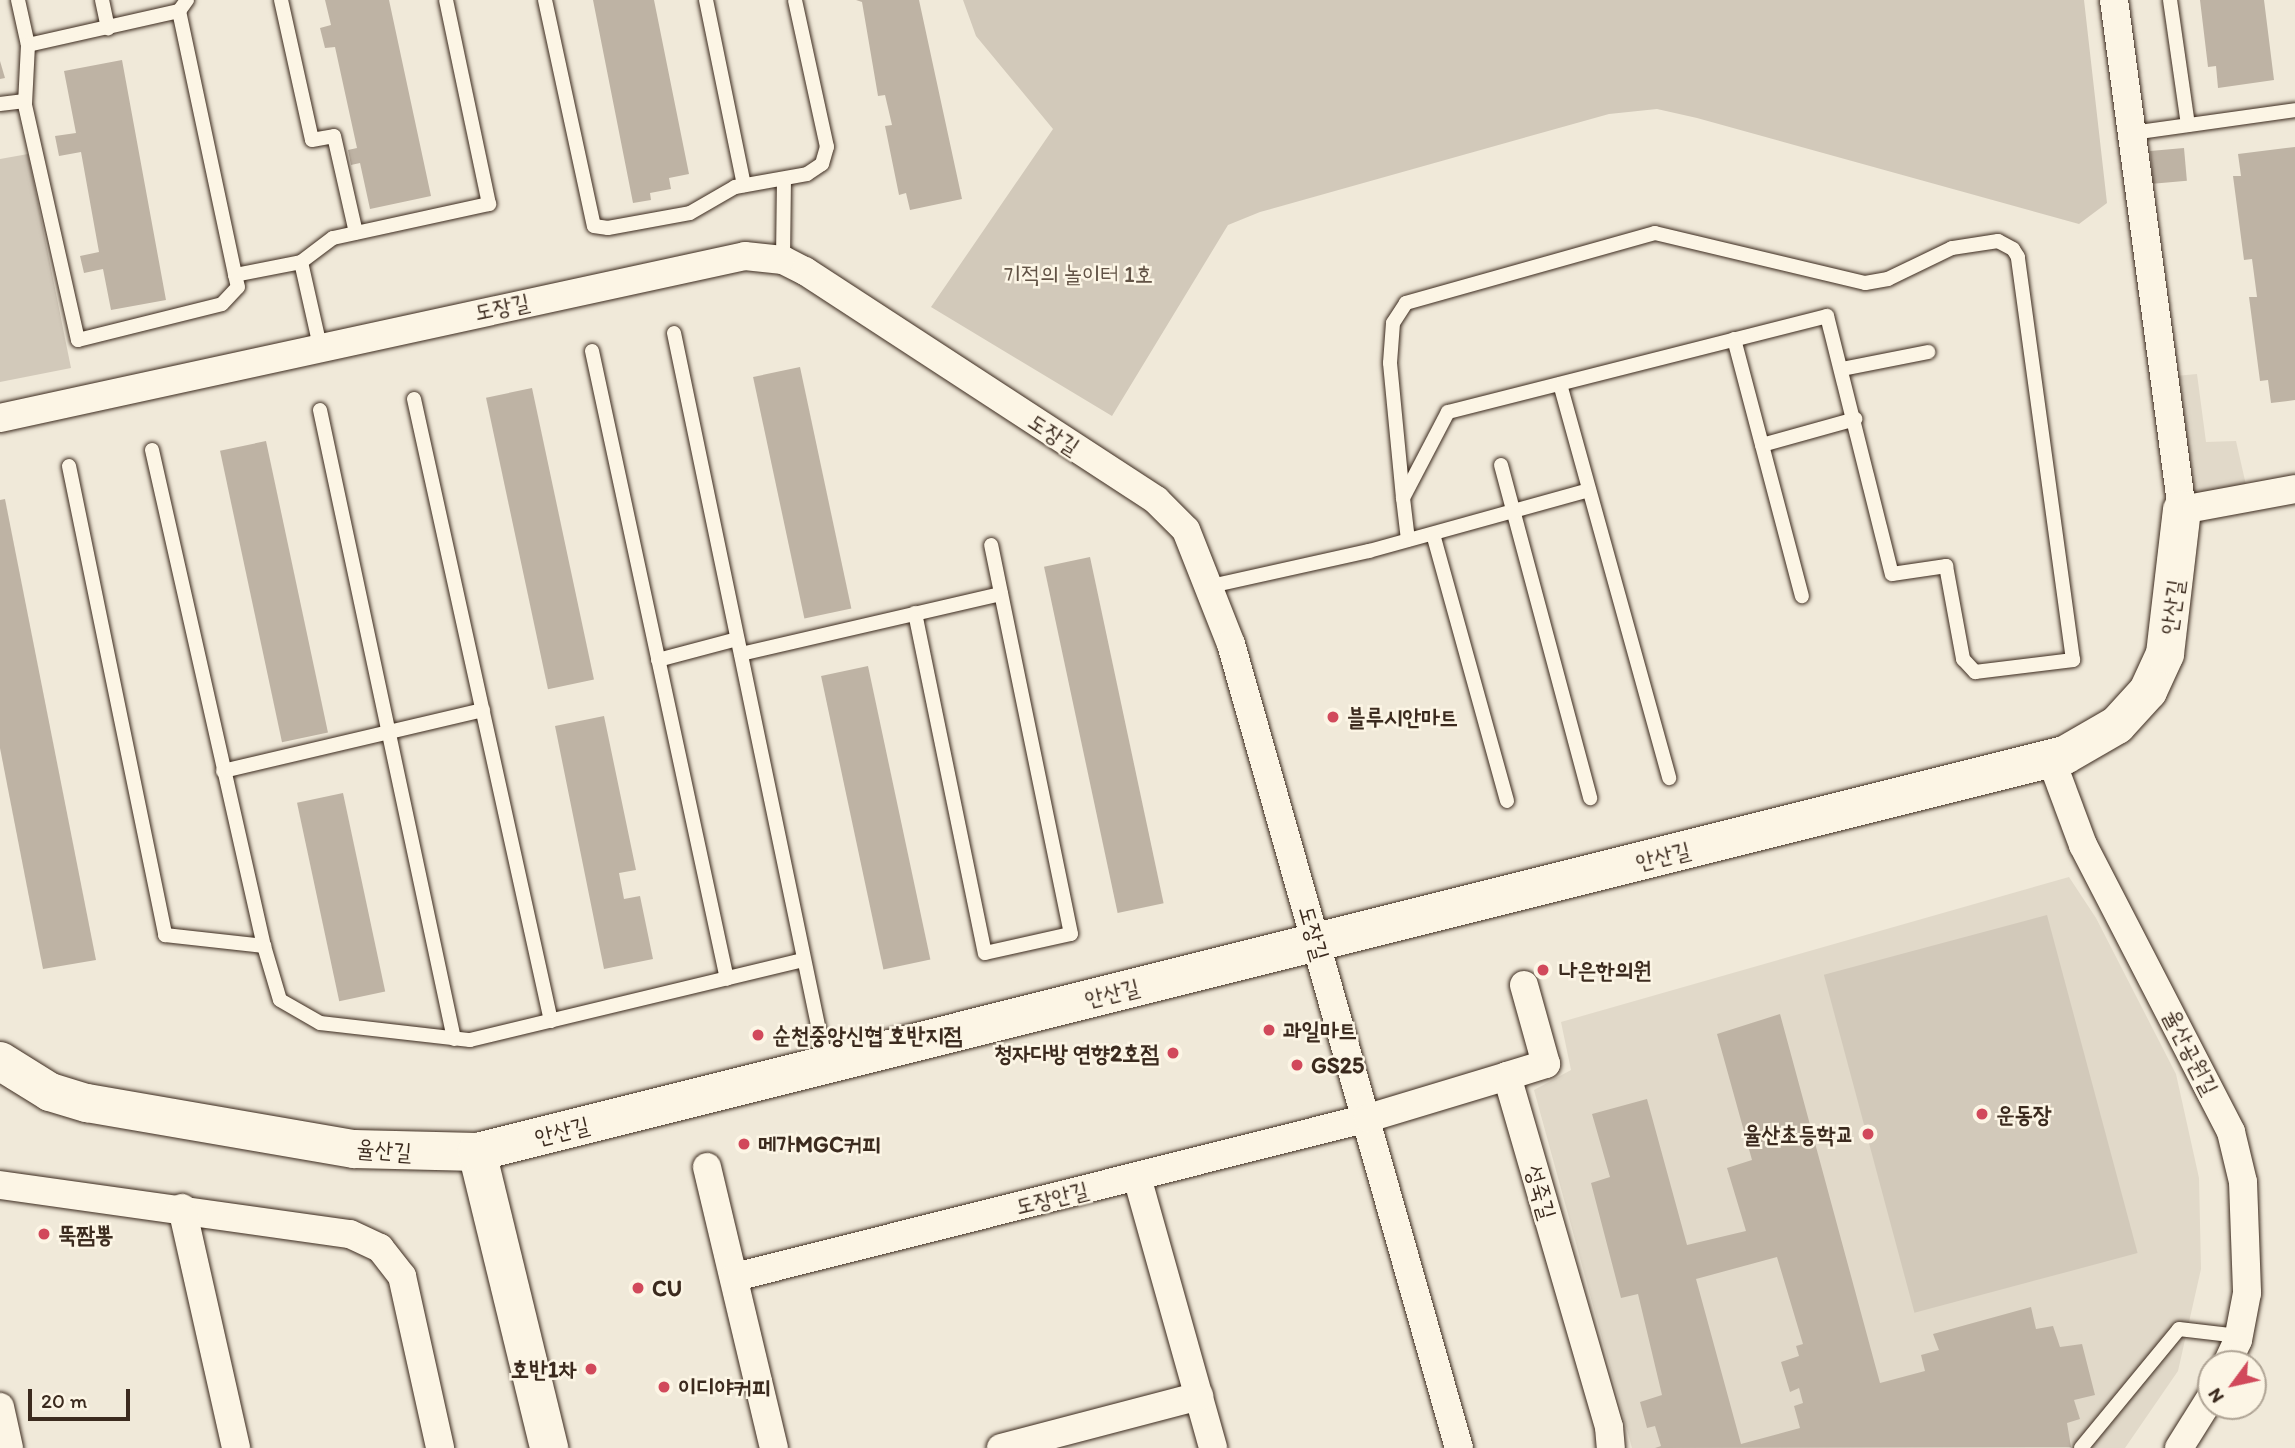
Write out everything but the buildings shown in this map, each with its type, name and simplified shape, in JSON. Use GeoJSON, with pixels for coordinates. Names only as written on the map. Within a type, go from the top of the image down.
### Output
{"type":"FeatureCollection","features":[{"type":"Feature","properties":{"kind":"street","name":"안산길"},"geometry":{"type":"LineString","coordinates":[[477,1152],[2051,759],[2095,741],[2148,691],[2165,654],[2182,510],[2114,0]]}},
{"type":"Feature","properties":{"kind":"street","name":"도장길"},"geometry":{"type":"LineString","coordinates":[[0,418],[320,346],[746,256],[783,260],[1156,500],[1186,530],[1211,586],[1368,1118],[1459,1448]]}},
{"type":"Feature","properties":{"kind":"street"},"geometry":{"type":"LineString","coordinates":[[2182,510],[2295,489]]}},
{"type":"Feature","properties":{"kind":"street","name":"율산공원길"},"geometry":{"type":"LineString","coordinates":[[2051,759],[2083,845],[2231,1132],[2244,1182],[2247,1241],[2247,1293],[2239,1336],[2233,1350]]}},
{"type":"Feature","properties":{"kind":"street"},"geometry":{"type":"LineString","coordinates":[[1368,1118],[1546,1065],[1524,985]]}},
{"type":"Feature","properties":{"kind":"street","name":"율산길"},"geometry":{"type":"LineString","coordinates":[[0,1060],[50,1092],[87,1103],[354,1149],[477,1152]]}},
{"type":"Feature","properties":{"kind":"street","name":"성죽길"},"geometry":{"type":"LineString","coordinates":[[1507,1076],[1609,1427],[1611,1448]]}},
{"type":"Feature","properties":{"kind":"street","name":"도장안길"},"geometry":{"type":"LineString","coordinates":[[735,1277],[1368,1118]]}},
{"type":"Feature","properties":{"kind":"street"},"geometry":{"type":"LineString","coordinates":[[477,1152],[549,1448]]}},
{"type":"Feature","properties":{"kind":"street"},"geometry":{"type":"LineString","coordinates":[[708,1167],[774,1448]]}},
{"type":"Feature","properties":{"kind":"street"},"geometry":{"type":"LineString","coordinates":[[1137,1177],[1213,1448]]}},
{"type":"Feature","properties":{"kind":"street"},"geometry":{"type":"LineString","coordinates":[[0,1185],[182,1208],[350,1234],[380,1248],[402,1276],[440,1448]]}},
{"type":"Feature","properties":{"kind":"street"},"geometry":{"type":"LineString","coordinates":[[182,1208],[236,1448]]}},
{"type":"Feature","properties":{"kind":"street"},"geometry":{"type":"LineString","coordinates":[[1001,1448],[1199,1396]]}},
{"type":"Feature","properties":{"kind":"street"},"geometry":{"type":"LineString","coordinates":[[0,1407],[9,1448]]}},
{"type":"Feature","properties":{"kind":"street"},"geometry":{"type":"LineString","coordinates":[[2179,1448],[2197,1419]]}},
{"type":"Feature","properties":{"kind":"lane"},"geometry":{"type":"LineString","coordinates":[[18,0],[28,45],[25,101],[78,340],[222,304],[238,288],[183,6],[108,28],[28,45]]}},
{"type":"Feature","properties":{"kind":"lane"},"geometry":{"type":"LineString","coordinates":[[102,0],[108,28]]}},
{"type":"Feature","properties":{"kind":"lane"},"geometry":{"type":"LineString","coordinates":[[281,0],[312,140],[334,136],[356,233]]}},
{"type":"Feature","properties":{"kind":"lane"},"geometry":{"type":"LineString","coordinates":[[235,275],[301,262],[333,238],[489,204],[446,0]]}},
{"type":"Feature","properties":{"kind":"lane"},"geometry":{"type":"LineString","coordinates":[[545,0],[594,226],[690,214],[707,206],[718,194],[744,185],[814,172],[822,164],[827,147],[795,0]]}},
{"type":"Feature","properties":{"kind":"lane"},"geometry":{"type":"LineString","coordinates":[[706,0],[744,185]]}},
{"type":"Feature","properties":{"kind":"lane"},"geometry":{"type":"LineString","coordinates":[[2170,0],[2188,125]]}},
{"type":"Feature","properties":{"kind":"lane"},"geometry":{"type":"LineString","coordinates":[[0,104],[25,101]]}},
{"type":"Feature","properties":{"kind":"lane"},"geometry":{"type":"LineString","coordinates":[[2132,133],[2295,110]]}},
{"type":"Feature","properties":{"kind":"lane"},"geometry":{"type":"LineString","coordinates":[[783,260],[784,179]]}},
{"type":"Feature","properties":{"kind":"lane"},"geometry":{"type":"LineString","coordinates":[[1403,498],[1448,412],[1827,316],[1892,573],[1946,566],[1963,659],[1968,666],[1981,674],[2073,660],[2018,257],[2013,248],[1998,241],[1952,248],[1888,279],[1865,283],[1655,233],[1406,303],[1393,323],[1390,362],[1403,498],[1408,540]]}},
{"type":"Feature","properties":{"kind":"lane"},"geometry":{"type":"LineString","coordinates":[[301,262],[320,346]]}},
{"type":"Feature","properties":{"kind":"lane"},"geometry":{"type":"LineString","coordinates":[[674,333],[826,1065]]}},
{"type":"Feature","properties":{"kind":"lane"},"geometry":{"type":"LineString","coordinates":[[1734,339],[1801,596]]}},
{"type":"Feature","properties":{"kind":"lane"},"geometry":{"type":"LineString","coordinates":[[592,351],[727,979]]}},
{"type":"Feature","properties":{"kind":"lane"},"geometry":{"type":"LineString","coordinates":[[1842,369],[1928,352]]}},
{"type":"Feature","properties":{"kind":"lane"},"geometry":{"type":"LineString","coordinates":[[1560,384],[1669,778]]}},
{"type":"Feature","properties":{"kind":"lane"},"geometry":{"type":"LineString","coordinates":[[414,399],[551,1021]]}},
{"type":"Feature","properties":{"kind":"lane"},"geometry":{"type":"LineString","coordinates":[[320,410],[454,1039]]}},
{"type":"Feature","properties":{"kind":"lane"},"geometry":{"type":"LineString","coordinates":[[1762,445],[1854,419]]}},
{"type":"Feature","properties":{"kind":"lane"},"geometry":{"type":"LineString","coordinates":[[152,450],[223,771],[264,946],[280,1000],[320,1023],[470,1040],[804,960]]}},
{"type":"Feature","properties":{"kind":"lane"},"geometry":{"type":"LineString","coordinates":[[1501,465],[1590,798]]}},
{"type":"Feature","properties":{"kind":"lane"},"geometry":{"type":"LineString","coordinates":[[69,466],[165,935],[264,946]]}},
{"type":"Feature","properties":{"kind":"lane"},"geometry":{"type":"LineString","coordinates":[[1211,586],[1433,534],[1589,490]]}},
{"type":"Feature","properties":{"kind":"lane"},"geometry":{"type":"LineString","coordinates":[[1433,534],[1507,801]]}},
{"type":"Feature","properties":{"kind":"lane"},"geometry":{"type":"LineString","coordinates":[[915,613],[985,953],[1071,934],[991,545]]}},
{"type":"Feature","properties":{"kind":"lane"},"geometry":{"type":"LineString","coordinates":[[658,660],[739,647],[1001,594]]}},
{"type":"Feature","properties":{"kind":"lane"},"geometry":{"type":"LineString","coordinates":[[223,771],[483,710]]}},
{"type":"Feature","properties":{"kind":"lane"},"geometry":{"type":"LineString","coordinates":[[2081,1448],[2179,1329],[2239,1336]]}},
{"type":"Feature","properties":{"kind":"shaded area"},"geometry":{"type":"Polygon","coordinates":[[[2197,374],[2206,442],[2236,441],[2246,485],[2190,496],[2175,376],[2197,374]]]}},
{"type":"Feature","properties":{"kind":"shaded area","name":"율산초등학교"},"geometry":{"type":"Polygon","coordinates":[[[2069,877],[2096,918],[2176,1074],[2199,1178],[2201,1269],[2178,1371],[2125,1448],[1632,1448],[1534,1090],[1571,1070],[1561,1022],[2069,877]]]}},
{"type":"Feature","properties":{"kind":"green space","name":"기적의 놀이터 1호"},"geometry":{"type":"Polygon","coordinates":[[[963,0],[2084,0],[2107,203],[2079,224],[1697,118],[1657,109],[1609,114],[1260,212],[1228,225],[1112,416],[931,307],[1053,129],[976,36],[963,0]]]}},
{"type":"Feature","properties":{"kind":"green space"},"geometry":{"type":"Polygon","coordinates":[[[28,154],[71,368],[0,382],[0,159],[28,154]]]}},
{"type":"Feature","properties":{"kind":"green space","name":"운동장"},"geometry":{"type":"Polygon","coordinates":[[[2047,915],[2138,1253],[1914,1313],[1824,975],[2047,915]]]}},
{"type":"Feature","properties":{"kind":"place","name":"블루시안마트"},"geometry":{"type":"Point","coordinates":[1333,717]}},
{"type":"Feature","properties":{"kind":"place","name":"나은한의원"},"geometry":{"type":"Point","coordinates":[1543,970]}},
{"type":"Feature","properties":{"kind":"place","name":"과일마트"},"geometry":{"type":"Point","coordinates":[1269,1030]}},
{"type":"Feature","properties":{"kind":"place","name":"순천중앙신협 호반지점"},"geometry":{"type":"Point","coordinates":[758,1035]}},
{"type":"Feature","properties":{"kind":"place","name":"청자다방 연향2호점"},"geometry":{"type":"Point","coordinates":[1173,1053]}},
{"type":"Feature","properties":{"kind":"place","name":"GS25"},"geometry":{"type":"Point","coordinates":[1297,1065]}},
{"type":"Feature","properties":{"kind":"place","name":"운동장"},"geometry":{"type":"Point","coordinates":[1982,1114]}},
{"type":"Feature","properties":{"kind":"place","name":"율산초등학교"},"geometry":{"type":"Point","coordinates":[1868,1134]}},
{"type":"Feature","properties":{"kind":"place","name":"메가MGC커피"},"geometry":{"type":"Point","coordinates":[744,1144]}},
{"type":"Feature","properties":{"kind":"place","name":"뚝짬뽕"},"geometry":{"type":"Point","coordinates":[44,1234]}},
{"type":"Feature","properties":{"kind":"place","name":"CU"},"geometry":{"type":"Point","coordinates":[638,1288]}},
{"type":"Feature","properties":{"kind":"place","name":"호반1차"},"geometry":{"type":"Point","coordinates":[591,1369]}},
{"type":"Feature","properties":{"kind":"place","name":"이디야커피"},"geometry":{"type":"Point","coordinates":[664,1387]}}]}
